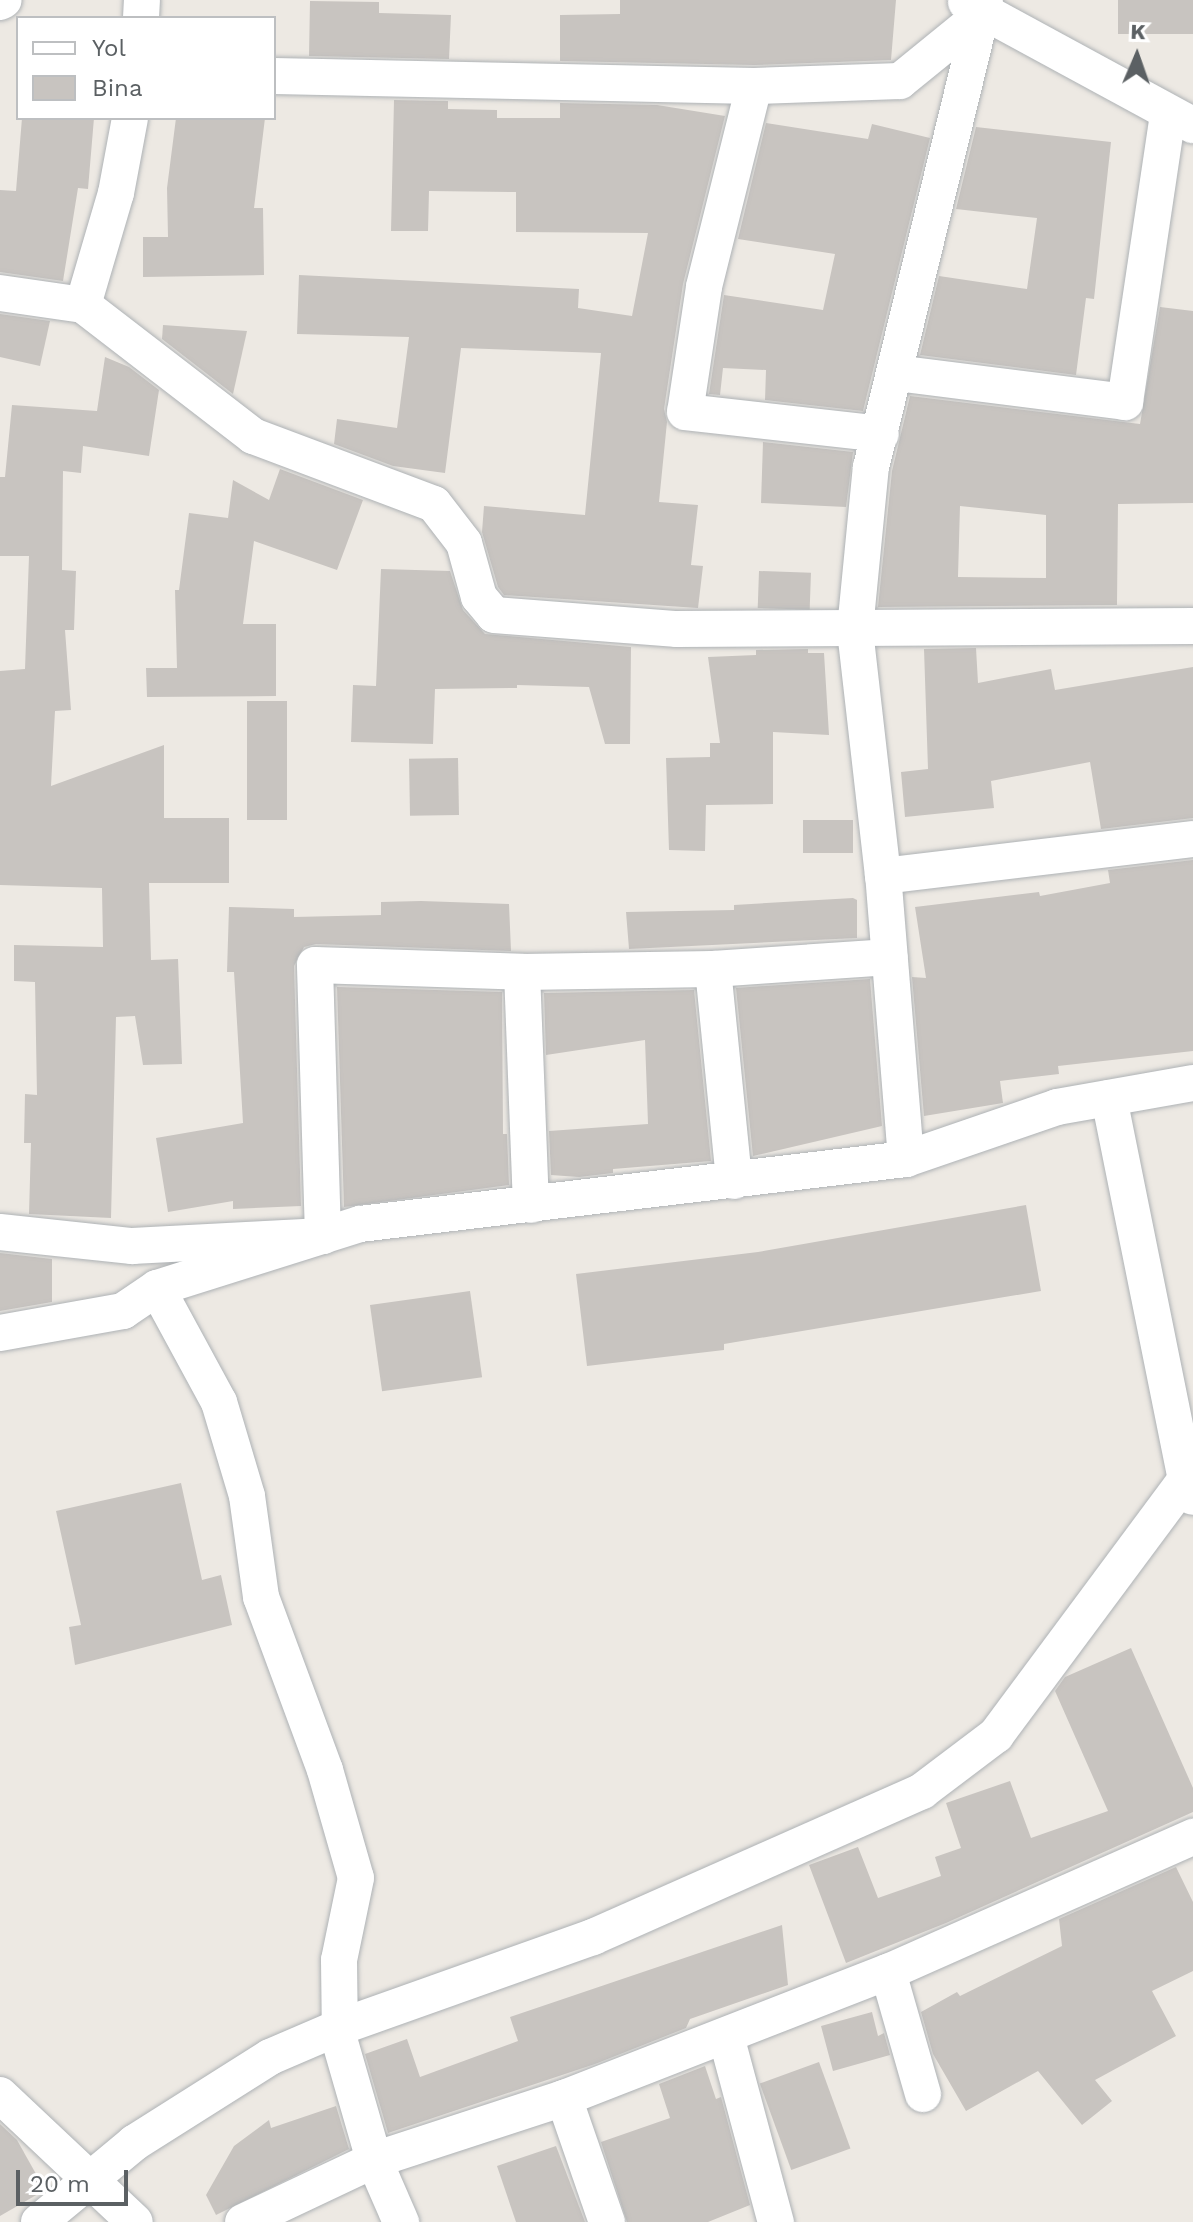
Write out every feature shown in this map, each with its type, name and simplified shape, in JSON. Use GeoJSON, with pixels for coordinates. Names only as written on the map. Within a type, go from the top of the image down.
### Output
{"type":"FeatureCollection","features":[{"type":"Feature","properties":{"kind":"street"},"geometry":{"type":"LineString","coordinates":[[276,76],[754,86],[900,81],[977,4]]}},
{"type":"Feature","properties":{"kind":"street"},"geometry":{"type":"LineString","coordinates":[[896,373],[1125,402],[1181,120],[977,4]]}},
{"type":"Feature","properties":{"kind":"street"},"geometry":{"type":"LineString","coordinates":[[906,1159],[883,876],[855,629],[871,467],[896,373],[977,4]]}},
{"type":"Feature","properties":{"kind":"street"},"geometry":{"type":"LineString","coordinates":[[754,86],[704,287],[685,412],[881,434]]}},
{"type":"Feature","properties":{"kind":"street"},"geometry":{"type":"LineString","coordinates":[[83,305],[116,193],[130,120]]}},
{"type":"Feature","properties":{"kind":"street"},"geometry":{"type":"LineString","coordinates":[[0,293],[83,305],[253,436],[434,504],[464,543],[479,597],[494,615],[677,629],[1193,626]]}},
{"type":"Feature","properties":{"kind":"street"},"geometry":{"type":"LineString","coordinates":[[883,876],[1193,839]]}},
{"type":"Feature","properties":{"kind":"street"},"geometry":{"type":"LineString","coordinates":[[323,1236],[315,965],[522,972],[713,969],[890,957]]}},
{"type":"Feature","properties":{"kind":"street"},"geometry":{"type":"LineString","coordinates":[[713,969],[734,1181]]}},
{"type":"Feature","properties":{"kind":"street"},"geometry":{"type":"LineString","coordinates":[[522,972],[531,1205]]}},
{"type":"Feature","properties":{"kind":"street"},"geometry":{"type":"LineString","coordinates":[[0,1333],[123,1311],[157,1288],[360,1224],[906,1159],[1057,1107],[1193,1083]]}},
{"type":"Feature","properties":{"kind":"street"},"geometry":{"type":"LineString","coordinates":[[39,2222],[134,2143],[270,2057],[340,2027],[593,1937],[922,1791],[996,1735],[1190,1488],[1109,1098]]}},
{"type":"Feature","properties":{"kind":"street"},"geometry":{"type":"LineString","coordinates":[[0,1232],[132,1246],[323,1236]]}},
{"type":"Feature","properties":{"kind":"street"},"geometry":{"type":"LineString","coordinates":[[157,1288],[219,1402],[247,1496],[261,1597],[325,1770],[356,1878],[339,1960],[340,2042],[374,2160],[401,2222]]}},
{"type":"Feature","properties":{"kind":"street"},"geometry":{"type":"LineString","coordinates":[[243,2222],[374,2160],[564,2098],[888,1972],[1193,1837]]}},
{"type":"Feature","properties":{"kind":"street"},"geometry":{"type":"LineString","coordinates":[[888,1972],[923,2094]]}},
{"type":"Feature","properties":{"kind":"street"},"geometry":{"type":"LineString","coordinates":[[726,2036],[776,2222]]}},
{"type":"Feature","properties":{"kind":"street"},"geometry":{"type":"LineString","coordinates":[[0,2095],[135,2222]]}},
{"type":"Feature","properties":{"kind":"street"},"geometry":{"type":"LineString","coordinates":[[564,2098],[607,2222]]}},
{"type":"Feature","properties":{"kind":"building"},"geometry":{"type":"Polygon","coordinates":[[[620,0],[896,0],[891,60],[754,65],[560,61],[560,15],[620,14],[620,0]]]}},
{"type":"Feature","properties":{"kind":"building"},"geometry":{"type":"Polygon","coordinates":[[[1118,0],[1193,0],[1193,34],[1118,34],[1118,0]]]}},
{"type":"Feature","properties":{"kind":"building"},"geometry":{"type":"Polygon","coordinates":[[[310,1],[379,2],[379,13],[451,15],[449,59],[309,56],[310,1]]]}},
{"type":"Feature","properties":{"kind":"building"},"geometry":{"type":"Polygon","coordinates":[[[394,100],[448,101],[448,109],[497,110],[497,118],[560,118],[560,103],[657,105],[725,116],[683,284],[664,409],[667,422],[659,502],[698,505],[691,565],[703,566],[698,608],[504,595],[498,587],[482,532],[484,506],[585,515],[601,353],[461,348],[445,473],[393,466],[334,444],[337,419],[397,428],[409,337],[297,334],[299,275],[579,289],[578,308],[632,316],[648,233],[516,232],[516,192],[429,191],[428,231],[391,231],[394,100]]]}},
{"type":"Feature","properties":{"kind":"building"},"geometry":{"type":"Polygon","coordinates":[[[22,120],[94,120],[88,189],[78,188],[63,281],[0,272],[0,190],[16,191],[22,120]]]}},
{"type":"Feature","properties":{"kind":"building"},"geometry":{"type":"Polygon","coordinates":[[[176,120],[265,120],[254,208],[263,208],[264,275],[143,277],[143,237],[168,237],[167,188],[176,120]]]}},
{"type":"Feature","properties":{"kind":"building"},"geometry":{"type":"Polygon","coordinates":[[[766,123],[868,139],[872,124],[930,138],[863,411],[765,400],[766,370],[723,368],[720,395],[709,394],[724,295],[823,310],[835,254],[738,239],[766,123]]]}},
{"type":"Feature","properties":{"kind":"building"},"geometry":{"type":"Polygon","coordinates":[[[976,127],[1111,142],[1094,299],[1086,298],[1076,375],[920,355],[939,276],[1027,289],[1037,218],[956,209],[976,127]]]}},
{"type":"Feature","properties":{"kind":"building"},"geometry":{"type":"Polygon","coordinates":[[[1160,307],[1193,311],[1193,503],[1118,504],[1117,605],[878,607],[892,471],[910,396],[1140,424],[1160,307]],[[960,506],[958,577],[1046,578],[1046,515],[960,506]]]}},
{"type":"Feature","properties":{"kind":"building"},"geometry":{"type":"Polygon","coordinates":[[[0,314],[50,321],[40,366],[0,357],[0,314]]]}},
{"type":"Feature","properties":{"kind":"building"},"geometry":{"type":"Polygon","coordinates":[[[163,325],[247,331],[233,394],[162,339],[163,325]]]}},
{"type":"Feature","properties":{"kind":"building"},"geometry":{"type":"Polygon","coordinates":[[[105,357],[129,367],[159,390],[149,456],[83,446],[81,473],[63,471],[62,570],[76,571],[74,630],[65,630],[71,710],[55,711],[51,786],[164,745],[164,818],[229,818],[229,883],[149,883],[151,960],[178,959],[182,1064],[143,1065],[135,1016],[116,1017],[111,1218],[29,1214],[31,1143],[24,1143],[25,1094],[37,1095],[35,982],[14,981],[14,945],[103,947],[102,888],[0,885],[0,671],[25,669],[29,556],[0,556],[0,477],[5,477],[12,405],[97,411],[105,357]]]}},
{"type":"Feature","properties":{"kind":"building"},"geometry":{"type":"Polygon","coordinates":[[[763,442],[853,452],[846,507],[761,503],[763,442]]]}},
{"type":"Feature","properties":{"kind":"building"},"geometry":{"type":"Polygon","coordinates":[[[280,469],[363,500],[337,570],[254,541],[243,624],[276,624],[276,696],[147,697],[146,668],[177,668],[175,590],[179,590],[189,513],[228,518],[233,480],[269,500],[280,469]]]}},
{"type":"Feature","properties":{"kind":"building"},"geometry":{"type":"Polygon","coordinates":[[[381,569],[450,571],[463,610],[485,634],[631,647],[630,744],[605,744],[589,687],[517,685],[517,688],[435,689],[433,744],[351,742],[353,685],[376,686],[381,569]]]}},
{"type":"Feature","properties":{"kind":"building"},"geometry":{"type":"Polygon","coordinates":[[[759,571],[811,573],[810,610],[758,608],[759,571]]]}},
{"type":"Feature","properties":{"kind":"building"},"geometry":{"type":"Polygon","coordinates":[[[976,648],[978,683],[1051,669],[1055,690],[1193,667],[1193,818],[1101,829],[1090,762],[991,781],[994,808],[905,817],[901,772],[928,769],[924,649],[976,648]]]}},
{"type":"Feature","properties":{"kind":"building"},"geometry":{"type":"Polygon","coordinates":[[[808,649],[808,653],[824,653],[829,735],[773,732],[773,804],[706,805],[705,851],[669,850],[666,758],[710,757],[710,743],[720,743],[708,657],[756,655],[756,650],[808,649]]]}},
{"type":"Feature","properties":{"kind":"building"},"geometry":{"type":"Polygon","coordinates":[[[247,701],[287,701],[287,820],[247,820],[247,701]]]}},
{"type":"Feature","properties":{"kind":"building"},"geometry":{"type":"Polygon","coordinates":[[[458,758],[459,815],[410,816],[409,759],[458,758]]]}},
{"type":"Feature","properties":{"kind":"building"},"geometry":{"type":"Polygon","coordinates":[[[803,820],[853,820],[853,853],[803,853],[803,820]]]}},
{"type":"Feature","properties":{"kind":"building"},"geometry":{"type":"Polygon","coordinates":[[[1193,860],[1193,1051],[1058,1066],[1059,1074],[1000,1081],[1003,1103],[924,1116],[912,977],[926,978],[915,907],[1039,892],[1040,896],[1110,883],[1108,870],[1193,860]]]}},
{"type":"Feature","properties":{"kind":"building"},"geometry":{"type":"Polygon","coordinates":[[[857,900],[857,938],[629,949],[626,912],[734,910],[734,905],[857,900]]]}},
{"type":"Feature","properties":{"kind":"building"},"geometry":{"type":"Polygon","coordinates":[[[381,902],[509,904],[511,951],[316,944],[304,947],[294,966],[301,1206],[233,1209],[233,1201],[168,1212],[156,1138],[243,1123],[234,972],[227,972],[229,907],[294,909],[294,917],[381,915],[381,902]]]}},
{"type":"Feature","properties":{"kind":"building"},"geometry":{"type":"Polygon","coordinates":[[[870,979],[882,1126],[753,1156],[736,988],[870,979]]]}},
{"type":"Feature","properties":{"kind":"building"},"geometry":{"type":"Polygon","coordinates":[[[337,987],[502,992],[503,1134],[507,1134],[509,1185],[344,1207],[337,987]]]}},
{"type":"Feature","properties":{"kind":"building"},"geometry":{"type":"Polygon","coordinates":[[[694,990],[711,1161],[613,1169],[613,1173],[579,1177],[551,1175],[549,1131],[648,1124],[645,1040],[546,1055],[544,993],[694,990]]]}},
{"type":"Feature","properties":{"kind":"building"},"geometry":{"type":"Polygon","coordinates":[[[1026,1205],[1041,1291],[724,1344],[724,1350],[587,1366],[576,1274],[758,1252],[1026,1205]]]}},
{"type":"Feature","properties":{"kind":"building"},"geometry":{"type":"Polygon","coordinates":[[[0,1253],[52,1259],[52,1302],[0,1311],[0,1253]]]}},
{"type":"Feature","properties":{"kind":"building"},"geometry":{"type":"Polygon","coordinates":[[[470,1291],[482,1377],[382,1391],[370,1305],[470,1291]]]}},
{"type":"Feature","properties":{"kind":"building"},"geometry":{"type":"Polygon","coordinates":[[[181,1483],[202,1580],[221,1575],[232,1625],[75,1665],[69,1627],[81,1625],[56,1511],[181,1483]]]}},
{"type":"Feature","properties":{"kind":"building"},"geometry":{"type":"Polygon","coordinates":[[[1131,1648],[1193,1788],[1193,1812],[946,1923],[846,1963],[809,1865],[858,1847],[878,1898],[941,1876],[935,1857],[961,1848],[946,1803],[1010,1781],[1031,1838],[1108,1811],[1055,1691],[1065,1677],[1131,1648]]]}},
{"type":"Feature","properties":{"kind":"building"},"geometry":{"type":"Polygon","coordinates":[[[1176,1867],[1193,1902],[1193,1971],[1152,1991],[1176,2036],[1095,2080],[1112,2101],[1082,2125],[1038,2071],[966,2111],[933,2054],[921,2012],[957,1992],[960,1996],[1062,1946],[1059,1919],[1176,1867]]]}},
{"type":"Feature","properties":{"kind":"building"},"geometry":{"type":"Polygon","coordinates":[[[782,1925],[788,1985],[690,2019],[686,2028],[595,2064],[388,2133],[365,2054],[407,2039],[420,2077],[518,2041],[510,2017],[782,1925]]]}},
{"type":"Feature","properties":{"kind":"building"},"geometry":{"type":"Polygon","coordinates":[[[872,2012],[878,2036],[884,2033],[890,2055],[833,2071],[821,2026],[872,2012]]]}},
{"type":"Feature","properties":{"kind":"building"},"geometry":{"type":"Polygon","coordinates":[[[819,2062],[850,2148],[791,2170],[760,2084],[819,2062]]]}},
{"type":"Feature","properties":{"kind":"building"},"geometry":{"type":"Polygon","coordinates":[[[705,2066],[716,2099],[721,2097],[750,2205],[708,2222],[627,2222],[601,2142],[670,2118],[659,2084],[705,2066]]]}},
{"type":"Feature","properties":{"kind":"building"},"geometry":{"type":"Polygon","coordinates":[[[336,2106],[349,2149],[216,2215],[206,2195],[234,2146],[269,2120],[271,2128],[336,2106]]]}},
{"type":"Feature","properties":{"kind":"building"},"geometry":{"type":"Polygon","coordinates":[[[0,2124],[17,2140],[45,2190],[0,2216],[0,2124]]]}},
{"type":"Feature","properties":{"kind":"building"},"geometry":{"type":"Polygon","coordinates":[[[556,2146],[585,2222],[516,2222],[497,2166],[556,2146]]]}}]}
